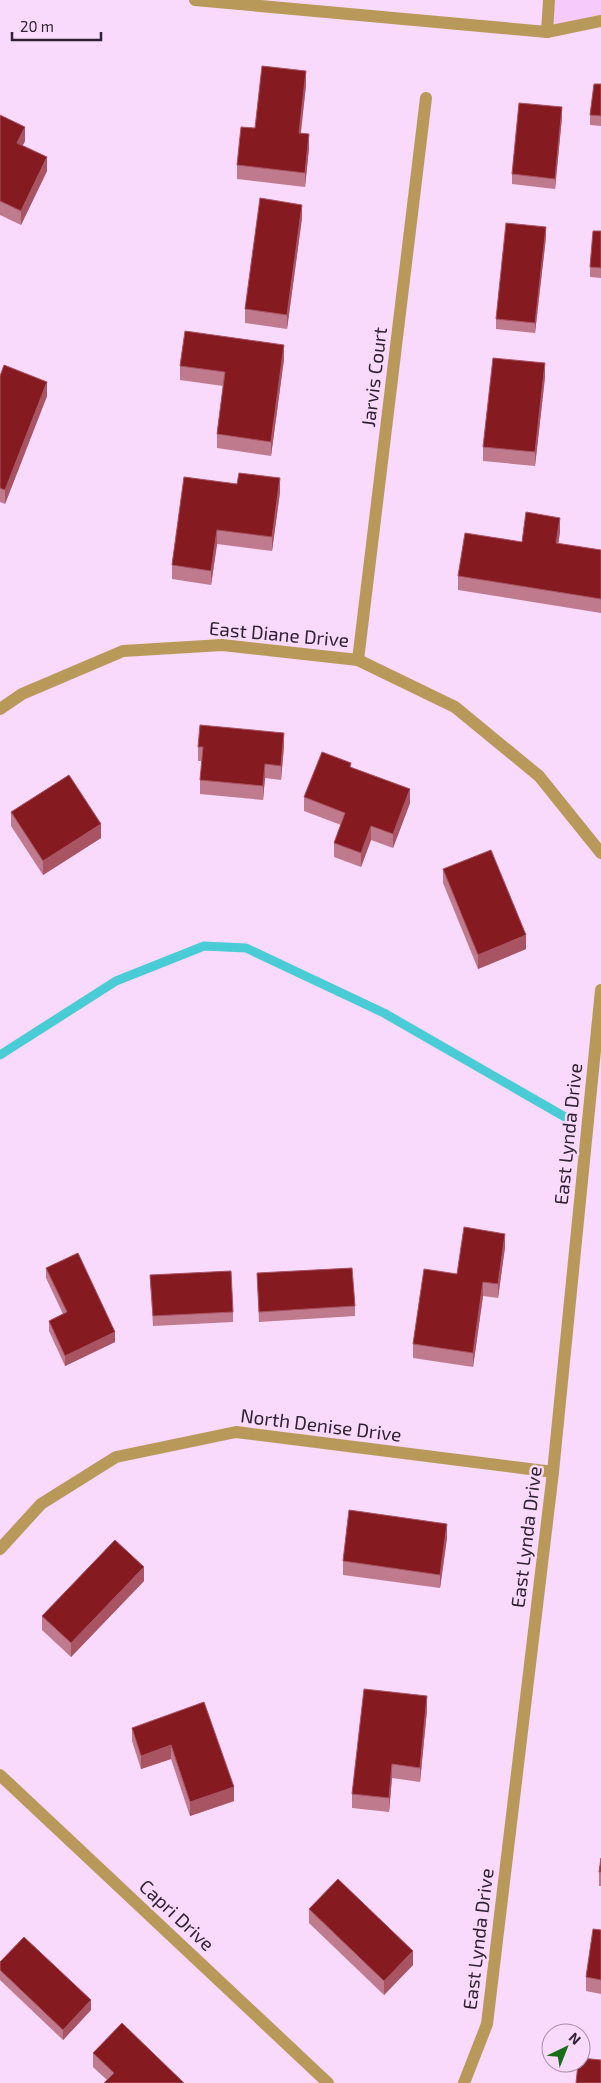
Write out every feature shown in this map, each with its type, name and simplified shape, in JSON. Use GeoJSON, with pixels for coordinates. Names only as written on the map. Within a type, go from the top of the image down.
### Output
{"type":"FeatureCollection","features":[{"type":"Feature","properties":{"kind":"street"},"geometry":{"type":"LineString","coordinates":[[195,0],[547,32],[601,21]]}},
{"type":"Feature","properties":{"kind":"street"},"geometry":{"type":"LineString","coordinates":[[547,32],[549,0]]}},
{"type":"Feature","properties":{"kind":"street","name":"Jarvis Court"},"geometry":{"type":"LineString","coordinates":[[358,660],[426,98]]}},
{"type":"Feature","properties":{"kind":"street","name":"East Diane Drive"},"geometry":{"type":"LineString","coordinates":[[0,709],[22,694],[123,651],[222,645],[358,660],[455,707],[539,776],[601,853]]}},
{"type":"Feature","properties":{"kind":"street","name":"East Lynda Drive"},"geometry":{"type":"LineString","coordinates":[[464,2083],[487,2024],[553,1472],[601,990]]}},
{"type":"Feature","properties":{"kind":"street","name":"North Denise Drive"},"geometry":{"type":"LineString","coordinates":[[0,1550],[41,1504],[116,1457],[236,1432],[553,1472]]}},
{"type":"Feature","properties":{"kind":"street","name":"Capri Drive"},"geometry":{"type":"LineString","coordinates":[[0,1775],[328,2083]]}},
{"type":"Feature","properties":{"kind":"shaded area"},"geometry":{"type":"Polygon","coordinates":[[[549,0],[601,0],[601,21],[547,32],[549,0]]]}},
{"type":"Feature","properties":{"kind":"building"},"geometry":{"type":"Polygon","coordinates":[[[262,66],[306,71],[299,133],[309,134],[305,173],[237,165],[241,127],[255,128],[262,66]]]}},
{"type":"Feature","properties":{"kind":"building"},"geometry":{"type":"Polygon","coordinates":[[[594,84],[601,84],[601,116],[590,115],[594,84]]]}},
{"type":"Feature","properties":{"kind":"building"},"geometry":{"type":"Polygon","coordinates":[[[519,103],[562,107],[555,179],[512,174],[519,103]]]}},
{"type":"Feature","properties":{"kind":"building"},"geometry":{"type":"Polygon","coordinates":[[[0,115],[25,127],[17,143],[47,157],[21,211],[0,201],[0,115]]]}},
{"type":"Feature","properties":{"kind":"building"},"geometry":{"type":"Polygon","coordinates":[[[260,198],[302,205],[287,315],[245,309],[260,198]]]}},
{"type":"Feature","properties":{"kind":"building"},"geometry":{"type":"Polygon","coordinates":[[[506,223],[546,227],[535,323],[496,319],[506,223]]]}},
{"type":"Feature","properties":{"kind":"building"},"geometry":{"type":"Polygon","coordinates":[[[593,231],[601,231],[601,268],[590,267],[593,231]]]}},
{"type":"Feature","properties":{"kind":"building"},"geometry":{"type":"Polygon","coordinates":[[[185,331],[284,345],[271,442],[217,434],[225,372],[180,366],[185,331]]]}},
{"type":"Feature","properties":{"kind":"building"},"geometry":{"type":"Polygon","coordinates":[[[493,358],[545,363],[535,452],[483,447],[493,358]]]}},
{"type":"Feature","properties":{"kind":"building"},"geometry":{"type":"Polygon","coordinates":[[[4,365],[47,382],[5,490],[0,488],[0,376],[4,365]]]}},
{"type":"Feature","properties":{"kind":"building"},"geometry":{"type":"Polygon","coordinates":[[[239,473],[280,478],[272,537],[217,530],[211,571],[172,565],[184,477],[237,484],[239,473]]]}},
{"type":"Feature","properties":{"kind":"building"},"geometry":{"type":"Polygon","coordinates":[[[526,512],[560,518],[556,543],[601,550],[601,599],[458,576],[465,533],[522,542],[526,512]]]}},
{"type":"Feature","properties":{"kind":"building"},"geometry":{"type":"Polygon","coordinates":[[[200,725],[284,733],[281,766],[265,764],[263,786],[200,780],[203,747],[198,747],[200,725]]]}},
{"type":"Feature","properties":{"kind":"building"},"geometry":{"type":"Polygon","coordinates":[[[322,752],[351,763],[350,767],[410,789],[393,834],[371,826],[361,853],[334,843],[345,813],[304,797],[322,752]]]}},
{"type":"Feature","properties":{"kind":"building"},"geometry":{"type":"Polygon","coordinates":[[[69,775],[101,824],[43,861],[11,812],[69,775]]]}},
{"type":"Feature","properties":{"kind":"building"},"geometry":{"type":"Polygon","coordinates":[[[491,850],[526,935],[478,955],[443,869],[491,850]]]}},
{"type":"Feature","properties":{"kind":"building"},"geometry":{"type":"Polygon","coordinates":[[[464,1227],[505,1234],[498,1284],[483,1282],[473,1353],[413,1344],[424,1269],[457,1274],[464,1227]]]}},
{"type":"Feature","properties":{"kind":"building"},"geometry":{"type":"Polygon","coordinates":[[[78,1253],[115,1332],[65,1356],[49,1321],[67,1312],[46,1268],[78,1253]]]}},
{"type":"Feature","properties":{"kind":"building"},"geometry":{"type":"Polygon","coordinates":[[[352,1268],[355,1306],[259,1312],[257,1273],[352,1268]]]}},
{"type":"Feature","properties":{"kind":"building"},"geometry":{"type":"Polygon","coordinates":[[[231,1271],[233,1312],[153,1316],[150,1275],[231,1271]]]}},
{"type":"Feature","properties":{"kind":"building"},"geometry":{"type":"Polygon","coordinates":[[[349,1510],[447,1524],[440,1575],[343,1561],[349,1510]]]}},
{"type":"Feature","properties":{"kind":"building"},"geometry":{"type":"Polygon","coordinates":[[[115,1540],[144,1567],[71,1643],[42,1616],[115,1540]]]}},
{"type":"Feature","properties":{"kind":"building"},"geometry":{"type":"Polygon","coordinates":[[[364,1689],[427,1696],[420,1768],[392,1764],[389,1798],[352,1794],[364,1689]]]}},
{"type":"Feature","properties":{"kind":"building"},"geometry":{"type":"Polygon","coordinates":[[[204,1702],[234,1787],[190,1802],[171,1745],[141,1756],[132,1728],[204,1702]]]}},
{"type":"Feature","properties":{"kind":"building"},"geometry":{"type":"Polygon","coordinates":[[[338,1879],[413,1951],[384,1981],[309,1909],[338,1879]]]}},
{"type":"Feature","properties":{"kind":"building"},"geometry":{"type":"Polygon","coordinates":[[[593,1929],[601,1930],[601,1980],[586,1977],[593,1929]]]}},
{"type":"Feature","properties":{"kind":"building"},"geometry":{"type":"Polygon","coordinates":[[[24,1937],[91,2000],[63,2030],[0,1970],[0,1962],[24,1937]]]}},
{"type":"Feature","properties":{"kind":"building"},"geometry":{"type":"Polygon","coordinates":[[[122,2023],[184,2083],[104,2083],[114,2073],[93,2053],[122,2023]]]}},
{"type":"Feature","properties":{"kind":"building"},"geometry":{"type":"Polygon","coordinates":[[[591,2059],[601,2060],[601,2083],[576,2083],[577,2073],[591,2073],[591,2059]]]}},
{"type":"Feature","properties":{"kind":"waterway"},"geometry":{"type":"LineString","coordinates":[[0,1055],[116,981],[204,946],[246,948],[384,1013],[565,1117]]}}]}
